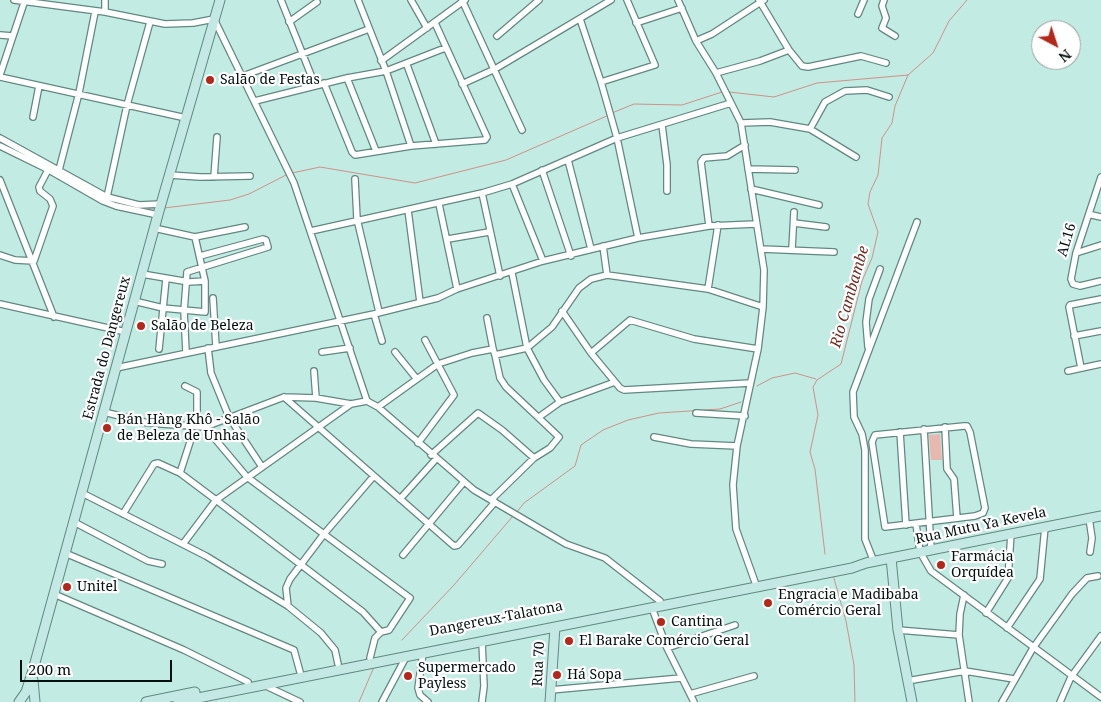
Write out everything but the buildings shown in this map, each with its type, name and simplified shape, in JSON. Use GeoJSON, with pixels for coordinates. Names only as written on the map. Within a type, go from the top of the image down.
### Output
{"type":"FeatureCollection","features":[{"type":"Feature","properties":{"kind":"main road","name":"Estrada do Dangereux"},"geometry":{"type":"LineString","coordinates":[[20,702],[26,692],[33,670],[154,228],[220,0]]}},
{"type":"Feature","properties":{"kind":"main road","name":"Rua Mutu Ya Kevela"},"geometry":{"type":"LineString","coordinates":[[851,566],[1101,516]]}},
{"type":"Feature","properties":{"kind":"main road"},"geometry":{"type":"LineString","coordinates":[[890,558],[898,630],[912,702]]}},
{"type":"Feature","properties":{"kind":"main road","name":"Dangereux-Talatona"},"geometry":{"type":"LineString","coordinates":[[178,702],[652,608],[851,566]]}},
{"type":"Feature","properties":{"kind":"main road","name":"Dangereux-Talatona"},"geometry":{"type":"LineString","coordinates":[[146,702],[755,582],[811,574]]}},
{"type":"Feature","properties":{"kind":"main road","name":"Rua 70"},"geometry":{"type":"LineString","coordinates":[[550,702],[555,627]]}},
{"type":"Feature","properties":{"kind":"main road"},"geometry":{"type":"LineString","coordinates":[[33,670],[35,702]]}},
{"type":"Feature","properties":{"kind":"street"},"geometry":{"type":"LineString","coordinates":[[14,0],[105,12],[150,22],[181,24],[214,19],[294,183],[367,401]]}},
{"type":"Feature","properties":{"kind":"street"},"geometry":{"type":"LineString","coordinates":[[105,0],[105,12]]}},
{"type":"Feature","properties":{"kind":"street"},"geometry":{"type":"LineString","coordinates":[[281,0],[315,85]]}},
{"type":"Feature","properties":{"kind":"street"},"geometry":{"type":"LineString","coordinates":[[358,0],[386,72],[411,146]]}},
{"type":"Feature","properties":{"kind":"street"},"geometry":{"type":"LineString","coordinates":[[412,0],[427,28]]}},
{"type":"Feature","properties":{"kind":"street"},"geometry":{"type":"LineString","coordinates":[[381,61],[464,0],[522,130]]}},
{"type":"Feature","properties":{"kind":"street"},"geometry":{"type":"LineString","coordinates":[[497,36],[539,0]]}},
{"type":"Feature","properties":{"kind":"street"},"geometry":{"type":"LineString","coordinates":[[462,84],[495,69],[611,0]]}},
{"type":"Feature","properties":{"kind":"street"},"geometry":{"type":"LineString","coordinates":[[602,82],[655,65],[627,0]]}},
{"type":"Feature","properties":{"kind":"street"},"geometry":{"type":"LineString","coordinates":[[678,0],[696,41],[716,73],[741,123],[764,270],[763,307],[758,349],[737,446],[733,485],[734,519],[755,582]]}},
{"type":"Feature","properties":{"kind":"street"},"geometry":{"type":"LineString","coordinates":[[858,14],[864,0]]}},
{"type":"Feature","properties":{"kind":"street"},"geometry":{"type":"LineString","coordinates":[[884,0],[882,6],[886,18],[882,28],[895,36]]}},
{"type":"Feature","properties":{"kind":"street"},"geometry":{"type":"LineString","coordinates":[[24,1],[0,76],[186,118]]}},
{"type":"Feature","properties":{"kind":"street"},"geometry":{"type":"LineString","coordinates":[[696,41],[719,30],[761,1],[789,50],[797,61],[808,67],[861,56],[886,63]]}},
{"type":"Feature","properties":{"kind":"street"},"geometry":{"type":"LineString","coordinates":[[289,22],[317,2]]}},
{"type":"Feature","properties":{"kind":"street"},"geometry":{"type":"LineString","coordinates":[[636,23],[682,8]]}},
{"type":"Feature","properties":{"kind":"street"},"geometry":{"type":"LineString","coordinates":[[59,170],[79,93],[95,12]]}},
{"type":"Feature","properties":{"kind":"street"},"geometry":{"type":"LineString","coordinates":[[580,19],[602,82],[617,138],[638,238]]}},
{"type":"Feature","properties":{"kind":"street"},"geometry":{"type":"LineString","coordinates":[[108,197],[127,105],[150,22]]}},
{"type":"Feature","properties":{"kind":"street"},"geometry":{"type":"LineString","coordinates":[[324,83],[353,154],[486,139],[435,23]]}},
{"type":"Feature","properties":{"kind":"street"},"geometry":{"type":"LineString","coordinates":[[243,76],[369,29]]}},
{"type":"Feature","properties":{"kind":"street"},"geometry":{"type":"LineString","coordinates":[[0,35],[13,36]]}},
{"type":"Feature","properties":{"kind":"street"},"geometry":{"type":"LineString","coordinates":[[255,101],[324,83],[386,72],[445,48]]}},
{"type":"Feature","properties":{"kind":"street"},"geometry":{"type":"LineString","coordinates":[[716,73],[760,61],[789,50]]}},
{"type":"Feature","properties":{"kind":"street"},"geometry":{"type":"LineString","coordinates":[[407,65],[436,144]]}},
{"type":"Feature","properties":{"kind":"street"},"geometry":{"type":"LineString","coordinates":[[347,78],[376,151]]}},
{"type":"Feature","properties":{"kind":"street"},"geometry":{"type":"LineString","coordinates":[[32,117],[39,86]]}},
{"type":"Feature","properties":{"kind":"street"},"geometry":{"type":"LineString","coordinates":[[810,129],[825,102],[845,92],[867,90],[889,97]]}},
{"type":"Feature","properties":{"kind":"street"},"geometry":{"type":"LineString","coordinates":[[311,231],[357,219],[440,204],[482,194],[512,184],[617,138],[730,103]]}},
{"type":"Feature","properties":{"kind":"street"},"geometry":{"type":"LineString","coordinates":[[741,123],[770,122],[810,129],[856,157]]}},
{"type":"Feature","properties":{"kind":"street"},"geometry":{"type":"LineString","coordinates":[[662,125],[667,165],[667,190]]}},
{"type":"Feature","properties":{"kind":"street"},"geometry":{"type":"LineString","coordinates":[[214,177],[217,137]]}},
{"type":"Feature","properties":{"kind":"street"},"geometry":{"type":"LineString","coordinates":[[0,138],[108,197],[138,205],[160,208]]}},
{"type":"Feature","properties":{"kind":"street"},"geometry":{"type":"LineString","coordinates":[[709,226],[701,162],[704,158],[726,156],[745,145]]}},
{"type":"Feature","properties":{"kind":"street"},"geometry":{"type":"LineString","coordinates":[[0,146],[48,170],[102,201],[160,208]]}},
{"type":"Feature","properties":{"kind":"street"},"geometry":{"type":"LineString","coordinates":[[568,160],[591,249]]}},
{"type":"Feature","properties":{"kind":"street"},"geometry":{"type":"LineString","coordinates":[[748,169],[795,170]]}},
{"type":"Feature","properties":{"kind":"street"},"geometry":{"type":"LineString","coordinates":[[34,261],[53,206],[50,199],[40,191],[39,187],[48,170]]}},
{"type":"Feature","properties":{"kind":"street"},"geometry":{"type":"LineString","coordinates":[[542,170],[571,256]]}},
{"type":"Feature","properties":{"kind":"street"},"geometry":{"type":"LineString","coordinates":[[169,175],[250,176]]}},
{"type":"Feature","properties":{"kind":"street","name":"AL16"},"geometry":{"type":"LineString","coordinates":[[1101,177],[1071,274],[1073,284],[1080,286],[1101,281]]}},
{"type":"Feature","properties":{"kind":"street"},"geometry":{"type":"LineString","coordinates":[[355,178],[357,219],[382,341]]}},
{"type":"Feature","properties":{"kind":"street"},"geometry":{"type":"LineString","coordinates":[[0,180],[34,261],[54,317]]}},
{"type":"Feature","properties":{"kind":"street"},"geometry":{"type":"LineString","coordinates":[[512,184],[543,261]]}},
{"type":"Feature","properties":{"kind":"street"},"geometry":{"type":"LineString","coordinates":[[751,190],[819,205]]}},
{"type":"Feature","properties":{"kind":"street"},"geometry":{"type":"LineString","coordinates":[[482,194],[500,276]]}},
{"type":"Feature","properties":{"kind":"street"},"geometry":{"type":"LineString","coordinates":[[440,204],[458,289]]}},
{"type":"Feature","properties":{"kind":"street"},"geometry":{"type":"LineString","coordinates":[[408,210],[420,302]]}},
{"type":"Feature","properties":{"kind":"street"},"geometry":{"type":"LineString","coordinates":[[792,249],[794,212]]}},
{"type":"Feature","properties":{"kind":"street"},"geometry":{"type":"LineString","coordinates":[[1092,215],[1101,217]]}},
{"type":"Feature","properties":{"kind":"street"},"geometry":{"type":"LineString","coordinates":[[870,562],[864,527],[864,442],[854,417],[852,405],[856,382],[917,222]]}},
{"type":"Feature","properties":{"kind":"street"},"geometry":{"type":"LineString","coordinates":[[794,223],[826,228]]}},
{"type":"Feature","properties":{"kind":"street"},"geometry":{"type":"LineString","coordinates":[[116,368],[377,313],[438,298],[458,289],[512,273],[543,261],[571,256],[591,249],[638,238],[709,226],[756,224]]}},
{"type":"Feature","properties":{"kind":"street"},"geometry":{"type":"LineString","coordinates":[[708,289],[718,226]]}},
{"type":"Feature","properties":{"kind":"street"},"geometry":{"type":"LineString","coordinates":[[154,228],[195,237],[246,227]]}},
{"type":"Feature","properties":{"kind":"street"},"geometry":{"type":"LineString","coordinates":[[448,239],[490,232]]}},
{"type":"Feature","properties":{"kind":"street"},"geometry":{"type":"LineString","coordinates":[[134,300],[163,308],[205,312],[205,282],[195,237]]}},
{"type":"Feature","properties":{"kind":"street"},"geometry":{"type":"LineString","coordinates":[[186,352],[184,311],[187,272],[268,247],[266,240],[263,239],[200,256]]}},
{"type":"Feature","properties":{"kind":"street"},"geometry":{"type":"LineString","coordinates":[[603,246],[607,275]]}},
{"type":"Feature","properties":{"kind":"street"},"geometry":{"type":"LineString","coordinates":[[1076,253],[1101,246]]}},
{"type":"Feature","properties":{"kind":"street"},"geometry":{"type":"LineString","coordinates":[[761,249],[834,252]]}},
{"type":"Feature","properties":{"kind":"street"},"geometry":{"type":"LineString","coordinates":[[0,255],[15,260],[34,261]]}},
{"type":"Feature","properties":{"kind":"street"},"geometry":{"type":"LineString","coordinates":[[868,350],[866,322],[869,300],[880,269]]}},
{"type":"Feature","properties":{"kind":"street"},"geometry":{"type":"LineString","coordinates":[[512,273],[526,348],[544,380],[560,402]]}},
{"type":"Feature","properties":{"kind":"street"},"geometry":{"type":"LineString","coordinates":[[142,274],[185,282],[205,282]]}},
{"type":"Feature","properties":{"kind":"street"},"geometry":{"type":"LineString","coordinates":[[378,407],[438,364],[472,353],[526,348],[552,326],[584,284],[591,279],[607,275],[708,289],[763,307]]}},
{"type":"Feature","properties":{"kind":"street"},"geometry":{"type":"LineString","coordinates":[[159,349],[166,279]]}},
{"type":"Feature","properties":{"kind":"street"},"geometry":{"type":"LineString","coordinates":[[213,298],[216,347]]}},
{"type":"Feature","properties":{"kind":"street"},"geometry":{"type":"LineString","coordinates":[[1081,368],[1069,306],[1101,298]]}},
{"type":"Feature","properties":{"kind":"street"},"geometry":{"type":"LineString","coordinates":[[0,304],[126,332]]}},
{"type":"Feature","properties":{"kind":"street"},"geometry":{"type":"LineString","coordinates":[[562,311],[591,354],[620,388],[629,391],[750,383]]}},
{"type":"Feature","properties":{"kind":"street"},"geometry":{"type":"LineString","coordinates":[[284,397],[428,524],[456,546],[493,501],[534,458],[545,452],[559,437],[506,387],[500,378],[487,318]]}},
{"type":"Feature","properties":{"kind":"street"},"geometry":{"type":"LineString","coordinates":[[591,354],[630,320],[694,339],[758,349]]}},
{"type":"Feature","properties":{"kind":"street"},"geometry":{"type":"LineString","coordinates":[[1074,336],[1101,331]]}},
{"type":"Feature","properties":{"kind":"street"},"geometry":{"type":"LineString","coordinates":[[418,443],[454,395],[425,340]]}},
{"type":"Feature","properties":{"kind":"street"},"geometry":{"type":"LineString","coordinates":[[208,348],[212,373],[229,417],[262,467]]}},
{"type":"Feature","properties":{"kind":"street"},"geometry":{"type":"LineString","coordinates":[[322,352],[350,348]]}},
{"type":"Feature","properties":{"kind":"street"},"geometry":{"type":"LineString","coordinates":[[395,352],[416,378]]}},
{"type":"Feature","properties":{"kind":"street"},"geometry":{"type":"LineString","coordinates":[[1068,370],[1101,364]]}},
{"type":"Feature","properties":{"kind":"street"},"geometry":{"type":"LineString","coordinates":[[314,371],[316,398]]}},
{"type":"Feature","properties":{"kind":"street"},"geometry":{"type":"LineString","coordinates":[[539,417],[560,402],[615,382]]}},
{"type":"Feature","properties":{"kind":"street"},"geometry":{"type":"LineString","coordinates":[[185,386],[197,392],[197,427]]}},
{"type":"Feature","properties":{"kind":"street"},"geometry":{"type":"LineString","coordinates":[[104,412],[148,423],[205,427],[284,397],[316,398],[351,404],[367,401],[378,407],[463,483],[566,544],[606,558],[660,601]]}},
{"type":"Feature","properties":{"kind":"street"},"geometry":{"type":"LineString","coordinates":[[183,544],[216,500],[320,428],[351,404]]}},
{"type":"Feature","properties":{"kind":"street"},"geometry":{"type":"LineString","coordinates":[[400,499],[434,457],[480,413],[534,458]]}},
{"type":"Feature","properties":{"kind":"street"},"geometry":{"type":"LineString","coordinates":[[696,413],[745,416]]}},
{"type":"Feature","properties":{"kind":"street"},"geometry":{"type":"LineString","coordinates":[[964,426],[969,429],[985,508],[979,515],[884,527],[872,442],[875,435],[945,428],[964,426]]}},
{"type":"Feature","properties":{"kind":"street"},"geometry":{"type":"LineString","coordinates":[[205,427],[247,477],[410,598],[389,630],[381,632],[375,638],[370,658]]}},
{"type":"Feature","properties":{"kind":"street"},"geometry":{"type":"LineString","coordinates":[[945,428],[947,469],[954,479],[957,518]]}},
{"type":"Feature","properties":{"kind":"street"},"geometry":{"type":"LineString","coordinates":[[924,429],[931,550]]}},
{"type":"Feature","properties":{"kind":"street"},"geometry":{"type":"LineString","coordinates":[[900,432],[906,525]]}},
{"type":"Feature","properties":{"kind":"street"},"geometry":{"type":"LineString","coordinates":[[654,437],[691,444],[737,446]]}},
{"type":"Feature","properties":{"kind":"street"},"geometry":{"type":"LineString","coordinates":[[180,473],[190,442]]}},
{"type":"Feature","properties":{"kind":"street"},"geometry":{"type":"LineString","coordinates":[[123,514],[156,462],[180,473],[216,500],[363,612],[381,632]]}},
{"type":"Feature","properties":{"kind":"street"},"geometry":{"type":"LineString","coordinates":[[288,606],[286,588],[290,579],[324,534],[374,477]]}},
{"type":"Feature","properties":{"kind":"street"},"geometry":{"type":"LineString","coordinates":[[403,555],[463,483]]}},
{"type":"Feature","properties":{"kind":"street"},"geometry":{"type":"LineString","coordinates":[[82,493],[183,544],[288,606],[321,632],[335,650],[338,664]]}},
{"type":"Feature","properties":{"kind":"street"},"geometry":{"type":"LineString","coordinates":[[1089,518],[1092,538],[1090,552]]}},
{"type":"Feature","properties":{"kind":"street"},"geometry":{"type":"LineString","coordinates":[[74,522],[148,561],[162,564]]}},
{"type":"Feature","properties":{"kind":"street"},"geometry":{"type":"LineString","coordinates":[[916,524],[920,552],[931,571],[1071,677],[1101,697]]}},
{"type":"Feature","properties":{"kind":"street"},"geometry":{"type":"LineString","coordinates":[[1007,628],[1040,579],[1045,527]]}},
{"type":"Feature","properties":{"kind":"street"},"geometry":{"type":"LineString","coordinates":[[986,613],[1008,578],[1010,534]]}},
{"type":"Feature","properties":{"kind":"street"},"geometry":{"type":"LineString","coordinates":[[65,553],[294,650],[300,672]]}},
{"type":"Feature","properties":{"kind":"street"},"geometry":{"type":"LineString","coordinates":[[1002,702],[1033,648],[1080,585],[1087,578],[1098,576]]}},
{"type":"Feature","properties":{"kind":"street"},"geometry":{"type":"LineString","coordinates":[[54,594],[184,650],[248,682]]}},
{"type":"Feature","properties":{"kind":"street"},"geometry":{"type":"LineString","coordinates":[[964,595],[960,614],[959,635],[969,702]]}},
{"type":"Feature","properties":{"kind":"street"},"geometry":{"type":"LineString","coordinates":[[652,608],[667,648],[694,702]]}},
{"type":"Feature","properties":{"kind":"street"},"geometry":{"type":"LineString","coordinates":[[667,648],[735,625]]}},
{"type":"Feature","properties":{"kind":"street"},"geometry":{"type":"LineString","coordinates":[[898,630],[959,635]]}},
{"type":"Feature","properties":{"kind":"street"},"geometry":{"type":"LineString","coordinates":[[1060,702],[1071,677],[1101,636]]}},
{"type":"Feature","properties":{"kind":"street"},"geometry":{"type":"LineString","coordinates":[[482,642],[484,686],[482,702]]}},
{"type":"Feature","properties":{"kind":"street"},"geometry":{"type":"LineString","coordinates":[[423,653],[418,688],[420,695],[428,702]]}},
{"type":"Feature","properties":{"kind":"street"},"geometry":{"type":"LineString","coordinates":[[382,702],[406,657]]}},
{"type":"Feature","properties":{"kind":"street"},"geometry":{"type":"LineString","coordinates":[[907,681],[965,671],[1014,679]]}},
{"type":"Feature","properties":{"kind":"street"},"geometry":{"type":"LineString","coordinates":[[690,694],[754,676]]}},
{"type":"Feature","properties":{"kind":"street"},"geometry":{"type":"LineString","coordinates":[[551,690],[681,678]]}},
{"type":"Feature","properties":{"kind":"street"},"geometry":{"type":"LineString","coordinates":[[264,685],[300,702]]}},
{"type":"Feature","properties":{"kind":"shaded area"},"geometry":{"type":"Polygon","coordinates":[[[940,434],[942,460],[931,460],[929,435],[940,434]]]}},
{"type":"Feature","properties":{"kind":"waterway","name":"Rio Cambambe"},"geometry":{"type":"LineString","coordinates":[[825,554],[815,469],[810,452],[818,415],[813,387],[817,380],[841,364],[862,281],[872,258],[878,232],[868,204],[870,192],[878,175],[882,138],[892,123],[895,106],[908,75],[933,53],[949,21],[967,0]]}},
{"type":"Feature","properties":{"kind":"waterway"},"geometry":{"type":"LineString","coordinates":[[729,92],[774,97],[817,83],[908,75]]}},
{"type":"Feature","properties":{"kind":"waterway"},"geometry":{"type":"LineString","coordinates":[[612,113],[634,104],[682,105],[722,92]]}},
{"type":"Feature","properties":{"kind":"waterway"},"geometry":{"type":"LineString","coordinates":[[292,173],[320,167],[415,183],[506,160],[609,115]]}},
{"type":"Feature","properties":{"kind":"waterway"},"geometry":{"type":"LineString","coordinates":[[164,208],[230,200],[249,194],[288,174]]}},
{"type":"Feature","properties":{"kind":"waterway"},"geometry":{"type":"LineString","coordinates":[[112,201],[135,207]]}},
{"type":"Feature","properties":{"kind":"waterway"},"geometry":{"type":"LineString","coordinates":[[144,208],[155,208]]}},
{"type":"Feature","properties":{"kind":"waterway"},"geometry":{"type":"LineString","coordinates":[[757,386],[772,378],[795,373],[816,379]]}},
{"type":"Feature","properties":{"kind":"waterway"},"geometry":{"type":"LineString","coordinates":[[516,513],[524,503],[575,466],[581,445],[603,430],[628,420],[659,413],[720,409],[741,402]]}},
{"type":"Feature","properties":{"kind":"waterway"},"geometry":{"type":"LineString","coordinates":[[402,640],[454,585],[513,516]]}},
{"type":"Feature","properties":{"kind":"waterway","name":"Rio Cambambe"},"geometry":{"type":"LineString","coordinates":[[833,575],[846,621],[854,665],[855,702]]}},
{"type":"Feature","properties":{"kind":"waterway"},"geometry":{"type":"LineString","coordinates":[[359,702],[374,667]]}},
{"type":"Feature","properties":{"kind":"place","name":"Salão de Festas"},"geometry":{"type":"Point","coordinates":[210,80]}},
{"type":"Feature","properties":{"kind":"place","name":"Salão de Beleza"},"geometry":{"type":"Point","coordinates":[141,326]}},
{"type":"Feature","properties":{"kind":"place","name":"Bán Hàng Khô - Salão de Beleza de Unhas"},"geometry":{"type":"Point","coordinates":[107,428]}},
{"type":"Feature","properties":{"kind":"place","name":"Farmácia Orquídea"},"geometry":{"type":"Point","coordinates":[941,565]}},
{"type":"Feature","properties":{"kind":"place","name":"Unitel"},"geometry":{"type":"Point","coordinates":[67,587]}},
{"type":"Feature","properties":{"kind":"place","name":"Engracia e Madibaba Comércio Geral"},"geometry":{"type":"Point","coordinates":[768,603]}},
{"type":"Feature","properties":{"kind":"place","name":"Cantina"},"geometry":{"type":"Point","coordinates":[661,622]}},
{"type":"Feature","properties":{"kind":"place","name":"El Barake Comércio Geral"},"geometry":{"type":"Point","coordinates":[569,641]}},
{"type":"Feature","properties":{"kind":"place","name":"Há Sopa"},"geometry":{"type":"Point","coordinates":[557,675]}},
{"type":"Feature","properties":{"kind":"place","name":"Supermercado Payless"},"geometry":{"type":"Point","coordinates":[408,676]}}]}
